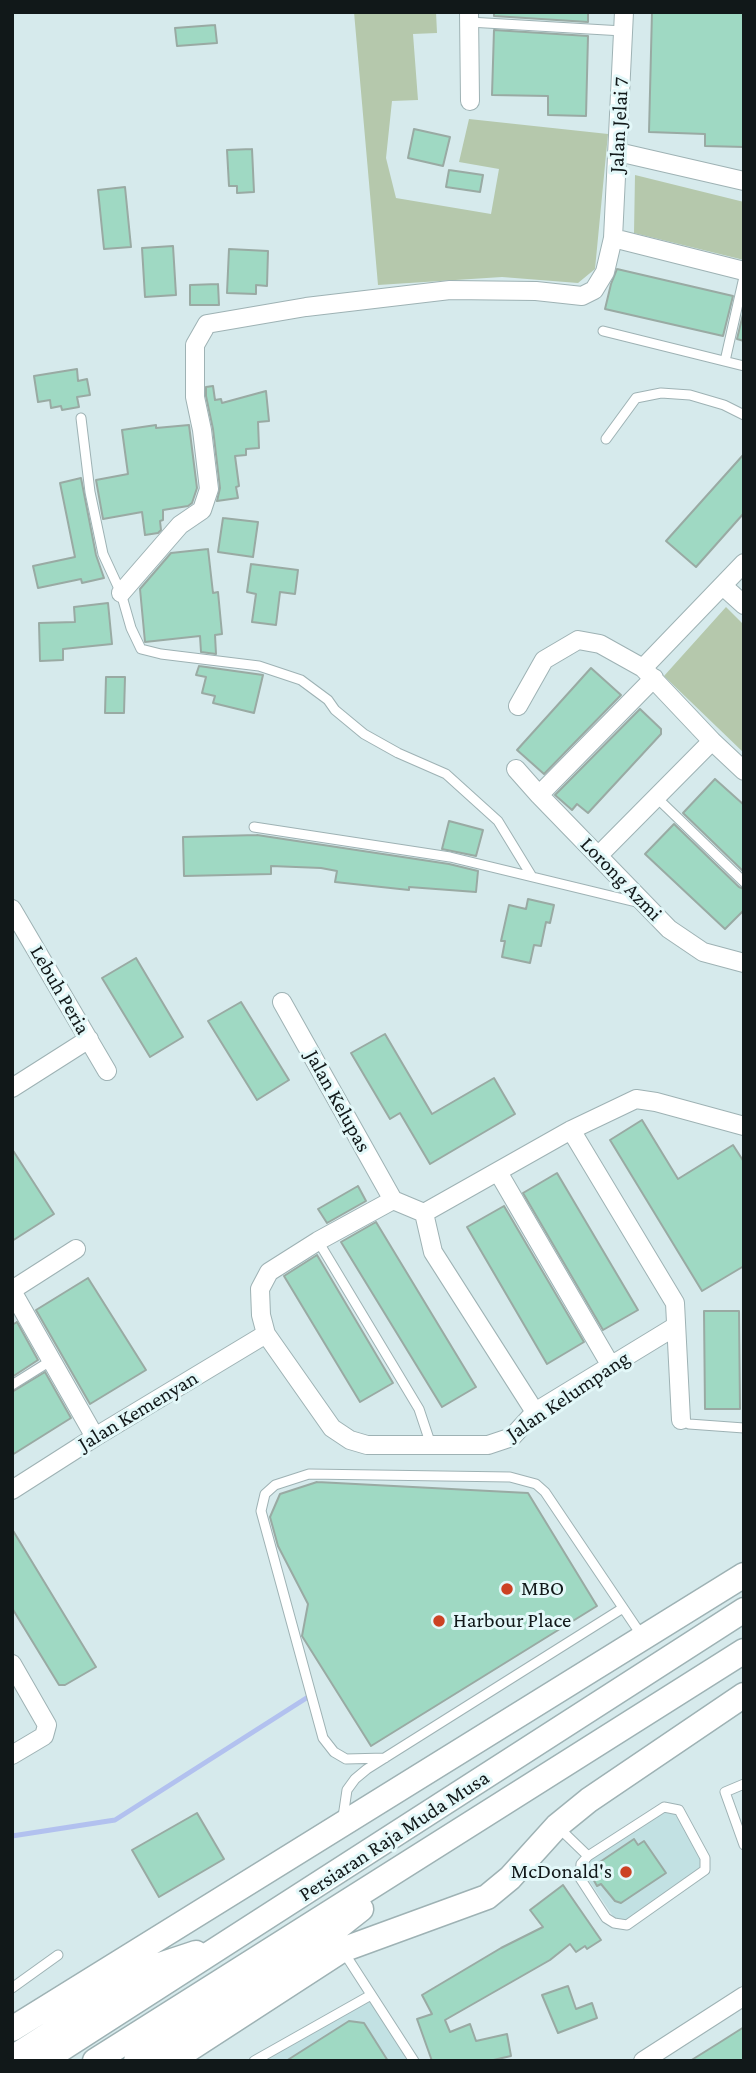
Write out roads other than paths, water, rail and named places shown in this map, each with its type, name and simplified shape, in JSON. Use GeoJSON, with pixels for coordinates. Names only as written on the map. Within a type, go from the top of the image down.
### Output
{"type":"FeatureCollection","features":[{"type":"Feature","properties":{"kind":"main road"},"geometry":{"type":"LineString","coordinates":[[12,2029],[744,1575]]}},
{"type":"Feature","properties":{"kind":"main road","name":"Persiaran Raja Muda Musa"},"geometry":{"type":"LineString","coordinates":[[46,2059],[744,1610]]}},
{"type":"Feature","properties":{"kind":"main road","name":"Persiaran Raja Muda Musa"},"geometry":{"type":"LineString","coordinates":[[95,2061],[744,1651]]}},
{"type":"Feature","properties":{"kind":"main road"},"geometry":{"type":"LineString","coordinates":[[171,2061],[342,1950],[487,1897],[510,1878],[557,1826],[589,1800],[744,1695]]}},
{"type":"Feature","properties":{"kind":"main road"},"geometry":{"type":"LineString","coordinates":[[689,1731],[744,1712]]}},
{"type":"Feature","properties":{"kind":"main road"},"geometry":{"type":"LineString","coordinates":[[136,2061],[309,1950],[471,1822]]}},
{"type":"Feature","properties":{"kind":"main road"},"geometry":{"type":"LineString","coordinates":[[12,2058],[154,1967],[173,1959],[220,1947]]}},
{"type":"Feature","properties":{"kind":"street","name":"Jalan Jelai 7"},"geometry":{"type":"LineString","coordinates":[[121,593],[180,525],[202,510],[209,489],[195,397],[195,345],[207,324],[306,307],[450,290],[536,291],[582,296],[594,290],[605,272],[613,238],[624,12]]}},
{"type":"Feature","properties":{"kind":"street"},"geometry":{"type":"LineString","coordinates":[[469,17],[470,101]]}},
{"type":"Feature","properties":{"kind":"street"},"geometry":{"type":"LineString","coordinates":[[618,152],[744,181]]}},
{"type":"Feature","properties":{"kind":"street"},"geometry":{"type":"LineString","coordinates":[[613,238],[744,271]]}},
{"type":"Feature","properties":{"kind":"street"},"geometry":{"type":"LineString","coordinates":[[539,795],[744,563]]}},
{"type":"Feature","properties":{"kind":"street"},"geometry":{"type":"LineString","coordinates":[[723,586],[744,605]]}},
{"type":"Feature","properties":{"kind":"street"},"geometry":{"type":"LineString","coordinates":[[518,706],[544,660],[578,640],[600,644],[649,673],[744,772]]}},
{"type":"Feature","properties":{"kind":"street"},"geometry":{"type":"LineString","coordinates":[[598,856],[712,741]]}},
{"type":"Feature","properties":{"kind":"street","name":"Lorong Azmi"},"geometry":{"type":"LineString","coordinates":[[516,769],[669,929],[703,953],[743,961]]}},
{"type":"Feature","properties":{"kind":"street","name":"Lebuh Peria"},"geometry":{"type":"LineString","coordinates":[[12,909],[107,1071]]}},
{"type":"Feature","properties":{"kind":"street","name":"Jalan Kelupas"},"geometry":{"type":"LineString","coordinates":[[282,1002],[393,1200]]}},
{"type":"Feature","properties":{"kind":"street"},"geometry":{"type":"LineString","coordinates":[[12,1088],[89,1039]]}},
{"type":"Feature","properties":{"kind":"street"},"geometry":{"type":"LineString","coordinates":[[424,1213],[571,1130],[636,1099],[744,1126]]}},
{"type":"Feature","properties":{"kind":"street"},"geometry":{"type":"LineString","coordinates":[[571,1130],[675,1303],[681,1420]]}},
{"type":"Feature","properties":{"kind":"street"},"geometry":{"type":"LineString","coordinates":[[498,1172],[611,1366]]}},
{"type":"Feature","properties":{"kind":"street"},"geometry":{"type":"LineString","coordinates":[[265,1334],[260,1289],[269,1272],[318,1241],[393,1200],[424,1213]]}},
{"type":"Feature","properties":{"kind":"street"},"geometry":{"type":"LineString","coordinates":[[424,1213],[433,1252],[535,1412]]}},
{"type":"Feature","properties":{"kind":"street"},"geometry":{"type":"LineString","coordinates":[[76,1250],[12,1291],[95,1437]]}},
{"type":"Feature","properties":{"kind":"street","name":"Jalan Kelumpang"},"geometry":{"type":"LineString","coordinates":[[265,1334],[332,1428],[350,1440],[367,1445],[488,1445],[512,1437],[535,1412],[676,1326]]}},
{"type":"Feature","properties":{"kind":"street","name":"Jalan Kemenyan"},"geometry":{"type":"LineString","coordinates":[[12,1490],[265,1334]]}},
{"type":"Feature","properties":{"kind":"street"},"geometry":{"type":"LineString","coordinates":[[12,1664],[47,1724],[44,1736],[12,1755]]}},
{"type":"Feature","properties":{"kind":"street"},"geometry":{"type":"LineString","coordinates":[[643,2061],[744,1996]]}},
{"type":"Feature","properties":{"kind":"lane"},"geometry":{"type":"LineString","coordinates":[[469,17],[623,31]]}},
{"type":"Feature","properties":{"kind":"lane"},"geometry":{"type":"LineString","coordinates":[[724,361],[744,277]]}},
{"type":"Feature","properties":{"kind":"lane"},"geometry":{"type":"LineString","coordinates":[[603,331],[744,366]]}},
{"type":"Feature","properties":{"kind":"lane"},"geometry":{"type":"LineString","coordinates":[[606,439],[636,398],[661,393],[690,395],[724,405],[744,415]]}},
{"type":"Feature","properties":{"kind":"lane"},"geometry":{"type":"LineString","coordinates":[[81,418],[90,492],[103,554],[121,593],[131,628],[141,649],[259,666],[301,680],[364,734],[398,753],[446,774],[498,821],[531,875]]}},
{"type":"Feature","properties":{"kind":"lane"},"geometry":{"type":"LineString","coordinates":[[656,797],[744,882]]}},
{"type":"Feature","properties":{"kind":"lane"},"geometry":{"type":"LineString","coordinates":[[254,827],[450,857],[646,905]]}},
{"type":"Feature","properties":{"kind":"lane"},"geometry":{"type":"LineString","coordinates":[[318,1241],[419,1409],[431,1445]]}},
{"type":"Feature","properties":{"kind":"lane"},"geometry":{"type":"LineString","coordinates":[[12,1385],[52,1360]]}},
{"type":"Feature","properties":{"kind":"lane"},"geometry":{"type":"LineString","coordinates":[[681,1420],[689,1424],[744,1428]]}},
{"type":"Feature","properties":{"kind":"lane"},"geometry":{"type":"LineString","coordinates":[[385,1758],[346,1759],[334,1752],[323,1738],[261,1510],[265,1494],[275,1485],[309,1474],[524,1479],[545,1492],[643,1637]]}},
{"type":"Feature","properties":{"kind":"lane"},"geometry":{"type":"LineString","coordinates":[[342,1826],[347,1790],[355,1779],[623,1608]]}},
{"type":"Feature","properties":{"kind":"lane"},"geometry":{"type":"LineString","coordinates":[[744,1784],[724,1792],[744,1845]]}},
{"type":"Feature","properties":{"kind":"lane"},"geometry":{"type":"LineString","coordinates":[[664,1807],[679,1810],[705,1858],[705,1870],[626,1925],[606,1918],[580,1878],[582,1864],[589,1856],[664,1807]]}},
{"type":"Feature","properties":{"kind":"lane"},"geometry":{"type":"LineString","coordinates":[[557,1826],[589,1856]]}},
{"type":"Feature","properties":{"kind":"lane"},"geometry":{"type":"LineString","coordinates":[[342,1950],[414,2061]]}},
{"type":"Feature","properties":{"kind":"lane"},"geometry":{"type":"LineString","coordinates":[[12,1988],[58,1955]]}},
{"type":"Feature","properties":{"kind":"lane"},"geometry":{"type":"LineString","coordinates":[[254,2061],[371,1995]]}},
{"type":"Feature","properties":{"kind":"waterway"},"geometry":{"type":"LineString","coordinates":[[12,1836],[115,1820],[308,1697]]}},
{"type":"Feature","properties":{"kind":"place","name":"MBO"},"geometry":{"type":"Point","coordinates":[507,1589]}},
{"type":"Feature","properties":{"kind":"place","name":"Harbour Place"},"geometry":{"type":"Point","coordinates":[439,1621]}},
{"type":"Feature","properties":{"kind":"place","name":"McDonald's"},"geometry":{"type":"Point","coordinates":[626,1872]}}]}
